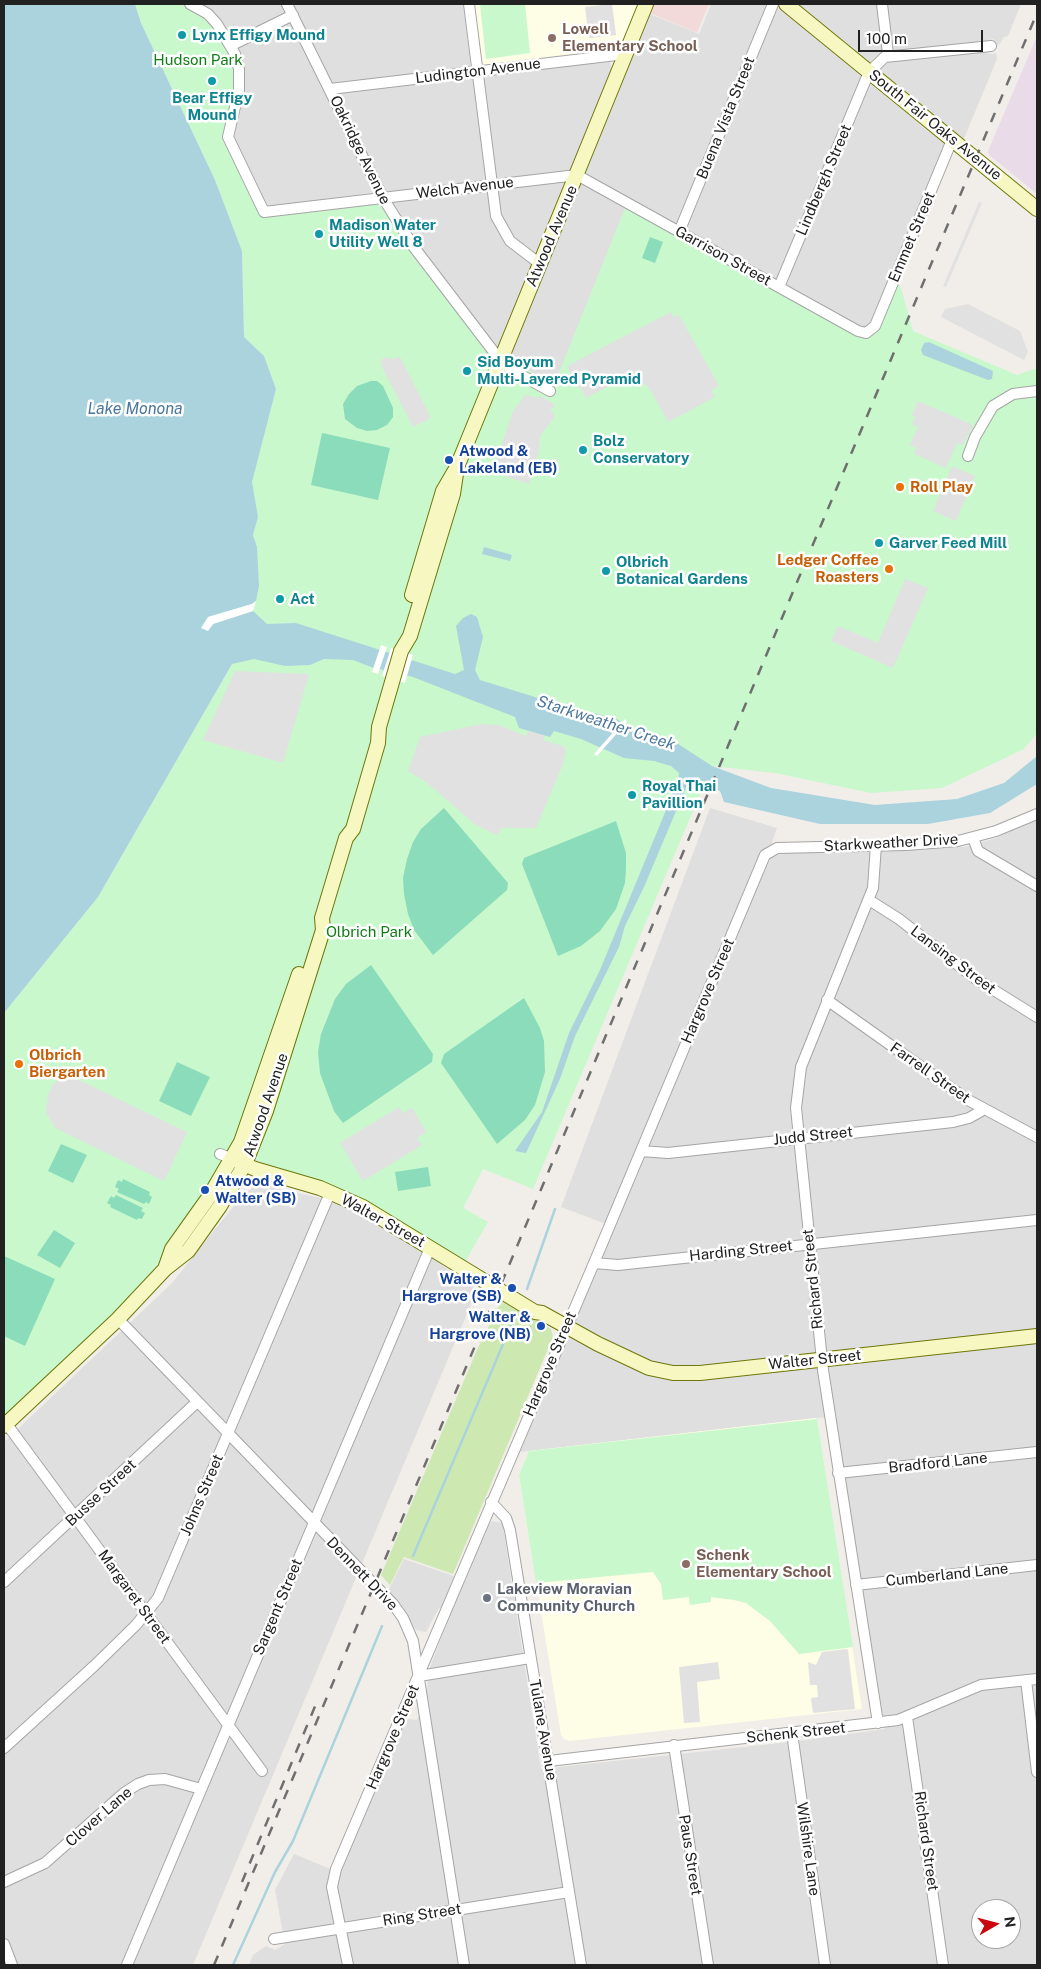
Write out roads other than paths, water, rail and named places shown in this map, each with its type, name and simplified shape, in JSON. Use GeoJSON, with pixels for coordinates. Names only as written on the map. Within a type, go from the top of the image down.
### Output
{"type":"FeatureCollection","features":[{"type":"Feature","properties":{"kind":"street"},"geometry":{"type":"LineString","coordinates":[[190,4],[208,14],[232,45],[293,15]]}},
{"type":"Feature","properties":{"kind":"street","name":"Oakridge Avenue"},"geometry":{"type":"LineString","coordinates":[[287,4],[383,198],[438,281],[500,360],[510,369],[550,391]]}},
{"type":"Feature","properties":{"kind":"street"},"geometry":{"type":"LineString","coordinates":[[470,4],[476,71],[496,216],[504,233],[516,248],[540,264]]}},
{"type":"Feature","properties":{"kind":"street","name":"Atwood Avenue"},"geometry":{"type":"LineString","coordinates":[[5,1425],[118,1319],[165,1269],[194,1243],[220,1206],[232,1159],[256,1106],[315,926],[322,918],[346,838],[352,829],[358,812],[378,743],[379,727],[401,652],[410,636],[456,484],[457,467],[646,4]]}},
{"type":"Feature","properties":{"kind":"street","name":"Buena Vista Street"},"geometry":{"type":"LineString","coordinates":[[679,232],[773,4]]}},
{"type":"Feature","properties":{"kind":"street","name":"South Fair Oaks Avenue"},"geometry":{"type":"LineString","coordinates":[[786,4],[1037,209]]}},
{"type":"Feature","properties":{"kind":"street"},"geometry":{"type":"LineString","coordinates":[[882,4],[887,49],[885,58]]}},
{"type":"Feature","properties":{"kind":"street","name":"Welch Avenue"},"geometry":{"type":"LineString","coordinates":[[232,45],[240,79],[237,105],[228,133],[264,212],[577,175]]}},
{"type":"Feature","properties":{"kind":"street"},"geometry":{"type":"LineString","coordinates":[[869,72],[885,58],[991,46]]}},
{"type":"Feature","properties":{"kind":"street","name":"Ludington Avenue"},"geometry":{"type":"LineString","coordinates":[[330,89],[625,54]]}},
{"type":"Feature","properties":{"kind":"street","name":"Lindbergh Street"},"geometry":{"type":"LineString","coordinates":[[779,287],[869,72]]}},
{"type":"Feature","properties":{"kind":"street","name":"Emmet Street"},"geometry":{"type":"LineString","coordinates":[[869,332],[875,326],[952,140]]}},
{"type":"Feature","properties":{"kind":"street","name":"Garrison Street"},"geometry":{"type":"LineString","coordinates":[[577,175],[858,331],[869,332]]}},
{"type":"Feature","properties":{"kind":"street"},"geometry":{"type":"LineString","coordinates":[[968,456],[979,429],[994,406],[1013,394],[1037,391]]}},
{"type":"Feature","properties":{"kind":"street","name":"Starkweather Drive"},"geometry":{"type":"LineString","coordinates":[[771,850],[777,848],[942,842],[973,838],[1018,823],[1037,814]]}},
{"type":"Feature","properties":{"kind":"street"},"geometry":{"type":"LineString","coordinates":[[973,838],[978,851],[1037,886]]}},
{"type":"Feature","properties":{"kind":"street","name":"Richard Street"},"geometry":{"type":"LineString","coordinates":[[876,845],[876,870],[869,900],[799,1073],[796,1108],[822,1359],[878,1724]]}},
{"type":"Feature","properties":{"kind":"street","name":"Hargrove Street"},"geometry":{"type":"LineString","coordinates":[[342,1928],[332,1888],[332,1880],[765,855],[771,850]]}},
{"type":"Feature","properties":{"kind":"street","name":"Lansing Street"},"geometry":{"type":"LineString","coordinates":[[869,900],[899,920],[990,989],[1037,1017]]}},
{"type":"Feature","properties":{"kind":"street","name":"Farrell Street"},"geometry":{"type":"LineString","coordinates":[[827,1000],[983,1110],[1037,1137]]}},
{"type":"Feature","properties":{"kind":"street","name":"Judd Street"},"geometry":{"type":"LineString","coordinates":[[641,1151],[668,1153],[953,1122],[969,1118],[983,1110]]}},
{"type":"Feature","properties":{"kind":"street","name":"Walter Street"},"geometry":{"type":"LineString","coordinates":[[232,1159],[330,1193],[369,1210],[535,1312],[539,1319],[649,1368],[678,1374],[1037,1336]]}},
{"type":"Feature","properties":{"kind":"street","name":"Johns Street"},"geometry":{"type":"LineString","coordinates":[[4,1748],[94,1666],[147,1613],[158,1598],[330,1193]]}},
{"type":"Feature","properties":{"kind":"street","name":"Harding Street"},"geometry":{"type":"LineString","coordinates":[[594,1263],[618,1265],[1037,1220]]}},
{"type":"Feature","properties":{"kind":"street","name":"Sargent Street"},"geometry":{"type":"LineString","coordinates":[[126,1965],[430,1248]]}},
{"type":"Feature","properties":{"kind":"street","name":"Dennett Drive"},"geometry":{"type":"LineString","coordinates":[[118,1319],[398,1611],[413,1641],[464,1965]]}},
{"type":"Feature","properties":{"kind":"street","name":"Busse Street"},"geometry":{"type":"LineString","coordinates":[[4,1582],[197,1402]]}},
{"type":"Feature","properties":{"kind":"street","name":"Margaret Street"},"geometry":{"type":"LineString","coordinates":[[5,1425],[76,1516],[262,1771]]}},
{"type":"Feature","properties":{"kind":"street","name":"Bradford Lane"},"geometry":{"type":"LineString","coordinates":[[838,1473],[1037,1452]]}},
{"type":"Feature","properties":{"kind":"street","name":"Tulane Avenue"},"geometry":{"type":"LineString","coordinates":[[491,1502],[503,1513],[510,1530],[581,1965]]}},
{"type":"Feature","properties":{"kind":"street","name":"Cumberland Lane"},"geometry":{"type":"LineString","coordinates":[[856,1586],[1037,1566]]}},
{"type":"Feature","properties":{"kind":"street"},"geometry":{"type":"LineString","coordinates":[[418,1676],[530,1658]]}},
{"type":"Feature","properties":{"kind":"street","name":"Schenk Street"},"geometry":{"type":"LineString","coordinates":[[549,1761],[674,1745],[878,1724],[907,1717],[981,1685],[1037,1679]]}},
{"type":"Feature","properties":{"kind":"street"},"geometry":{"type":"LineString","coordinates":[[1026,1680],[1037,1772]]}},
{"type":"Feature","properties":{"kind":"street","name":"Richard Street"},"geometry":{"type":"LineString","coordinates":[[907,1717],[943,1965]]}},
{"type":"Feature","properties":{"kind":"street","name":"Wilshire Lane"},"geometry":{"type":"LineString","coordinates":[[792,1733],[825,1965]]}},
{"type":"Feature","properties":{"kind":"street","name":"Paus Street"},"geometry":{"type":"LineString","coordinates":[[674,1745],[708,1965]]}},
{"type":"Feature","properties":{"kind":"street","name":"Clover Lane"},"geometry":{"type":"LineString","coordinates":[[4,1882],[45,1862],[124,1793],[138,1784],[148,1780],[166,1778],[201,1789]]}},
{"type":"Feature","properties":{"kind":"street","name":"Ring Street"},"geometry":{"type":"LineString","coordinates":[[274,1939],[569,1892]]}},
{"type":"Feature","properties":{"kind":"street"},"geometry":{"type":"LineString","coordinates":[[342,1928],[348,1965]]}},
{"type":"Feature","properties":{"kind":"street"},"geometry":{"type":"LineString","coordinates":[[4,1944],[12,1965]]}},
{"type":"Feature","properties":{"kind":"water","name":"Lake Monona"},"geometry":{"type":"Polygon","coordinates":[[[4,4],[135,4],[141,23],[215,180],[242,251],[244,337],[264,356],[276,389],[252,482],[258,517],[253,535],[257,547],[259,586],[256,601],[252,604],[208,617],[212,624],[253,611],[267,624],[296,623],[455,674],[464,670],[456,626],[463,618],[471,614],[477,617],[483,637],[475,670],[480,680],[564,706],[614,718],[641,732],[669,738],[712,766],[771,788],[875,805],[957,799],[1004,783],[1037,756],[1037,784],[990,813],[928,824],[820,824],[724,802],[720,791],[704,785],[706,782],[690,778],[644,887],[625,926],[619,947],[575,1036],[560,1079],[526,1153],[515,1151],[542,1112],[569,1033],[600,970],[678,781],[679,773],[671,766],[654,761],[624,758],[581,739],[554,731],[550,737],[519,728],[515,717],[413,677],[371,667],[353,660],[324,659],[310,665],[285,666],[254,659],[232,664],[98,897],[4,1013],[4,4]]]}},
{"type":"Feature","properties":{"kind":"water"},"geometry":{"type":"Polygon","coordinates":[[[929,342],[993,371],[992,379],[988,380],[923,355],[921,350],[924,343],[929,342]]]}},
{"type":"Feature","properties":{"kind":"water"},"geometry":{"type":"Polygon","coordinates":[[[484,547],[512,555],[510,561],[482,554],[484,547]]]}},
{"type":"Feature","properties":{"kind":"waterway"},"geometry":{"type":"LineString","coordinates":[[527,1289],[555,1209]]}},
{"type":"Feature","properties":{"kind":"waterway"},"geometry":{"type":"LineString","coordinates":[[413,1556],[515,1316]]}},
{"type":"Feature","properties":{"kind":"waterway"},"geometry":{"type":"LineString","coordinates":[[233,1965],[275,1872],[293,1841],[382,1626]]}},
{"type":"Feature","properties":{"kind":"railway"},"geometry":{"type":"LineString","coordinates":[[214,1965],[1037,13]]}},
{"type":"Feature","properties":{"kind":"railway"},"geometry":{"type":"LineString","coordinates":[[242,1882],[316,1704]]}},
{"type":"Feature","properties":{"kind":"place","name":"Lynx Effigy Mound"},"geometry":{"type":"Point","coordinates":[182,35]}},
{"type":"Feature","properties":{"kind":"place","name":"Lowell Elementary School"},"geometry":{"type":"Point","coordinates":[552,38]}},
{"type":"Feature","properties":{"kind":"place","name":"Bear Effigy Mound"},"geometry":{"type":"Point","coordinates":[212,81]}},
{"type":"Feature","properties":{"kind":"place","name":"Madison Water Utility Well 8"},"geometry":{"type":"Point","coordinates":[319,234]}},
{"type":"Feature","properties":{"kind":"place","name":"Sid Boyum Multi-Layered Pyramid"},"geometry":{"type":"Point","coordinates":[467,371]}},
{"type":"Feature","properties":{"kind":"place","name":"Bolz Conservatory"},"geometry":{"type":"Point","coordinates":[583,450]}},
{"type":"Feature","properties":{"kind":"place","name":"Atwood & Lakeland (EB)"},"geometry":{"type":"Point","coordinates":[449,460]}},
{"type":"Feature","properties":{"kind":"place","name":"Roll Play"},"geometry":{"type":"Point","coordinates":[900,487]}},
{"type":"Feature","properties":{"kind":"place","name":"Garver Feed Mill"},"geometry":{"type":"Point","coordinates":[879,543]}},
{"type":"Feature","properties":{"kind":"place","name":"Ledger Coffee Roasters"},"geometry":{"type":"Point","coordinates":[889,569]}},
{"type":"Feature","properties":{"kind":"place","name":"Olbrich Botanical Gardens"},"geometry":{"type":"Point","coordinates":[606,571]}},
{"type":"Feature","properties":{"kind":"place","name":"Act"},"geometry":{"type":"Point","coordinates":[280,599]}},
{"type":"Feature","properties":{"kind":"place","name":"Royal Thai Pavillion"},"geometry":{"type":"Point","coordinates":[632,795]}},
{"type":"Feature","properties":{"kind":"place","name":"Olbrich Biergarten"},"geometry":{"type":"Point","coordinates":[19,1064]}},
{"type":"Feature","properties":{"kind":"place","name":"Atwood & Walter (SB)"},"geometry":{"type":"Point","coordinates":[205,1190]}},
{"type":"Feature","properties":{"kind":"place","name":"Walter & Hargrove (SB)"},"geometry":{"type":"Point","coordinates":[512,1288]}},
{"type":"Feature","properties":{"kind":"place","name":"Walter & Hargrove (NB)"},"geometry":{"type":"Point","coordinates":[541,1326]}},
{"type":"Feature","properties":{"kind":"place","name":"Schenk Elementary School"},"geometry":{"type":"Point","coordinates":[686,1564]}},
{"type":"Feature","properties":{"kind":"place","name":"Lakeview Moravian Community Church"},"geometry":{"type":"Point","coordinates":[487,1598]}},
{"type":"Feature","properties":{"kind":"park label","name":"Hudson Park"},"geometry":{"type":"Point","coordinates":[198,60]}},
{"type":"Feature","properties":{"kind":"park label","name":"Olbrich Park"},"geometry":{"type":"Point","coordinates":[369,932]}},
{"type":"Feature","properties":{"kind":"water label","name":"Starkweather Creek"},"geometry":{"type":"Point","coordinates":[606,723]}}]}
